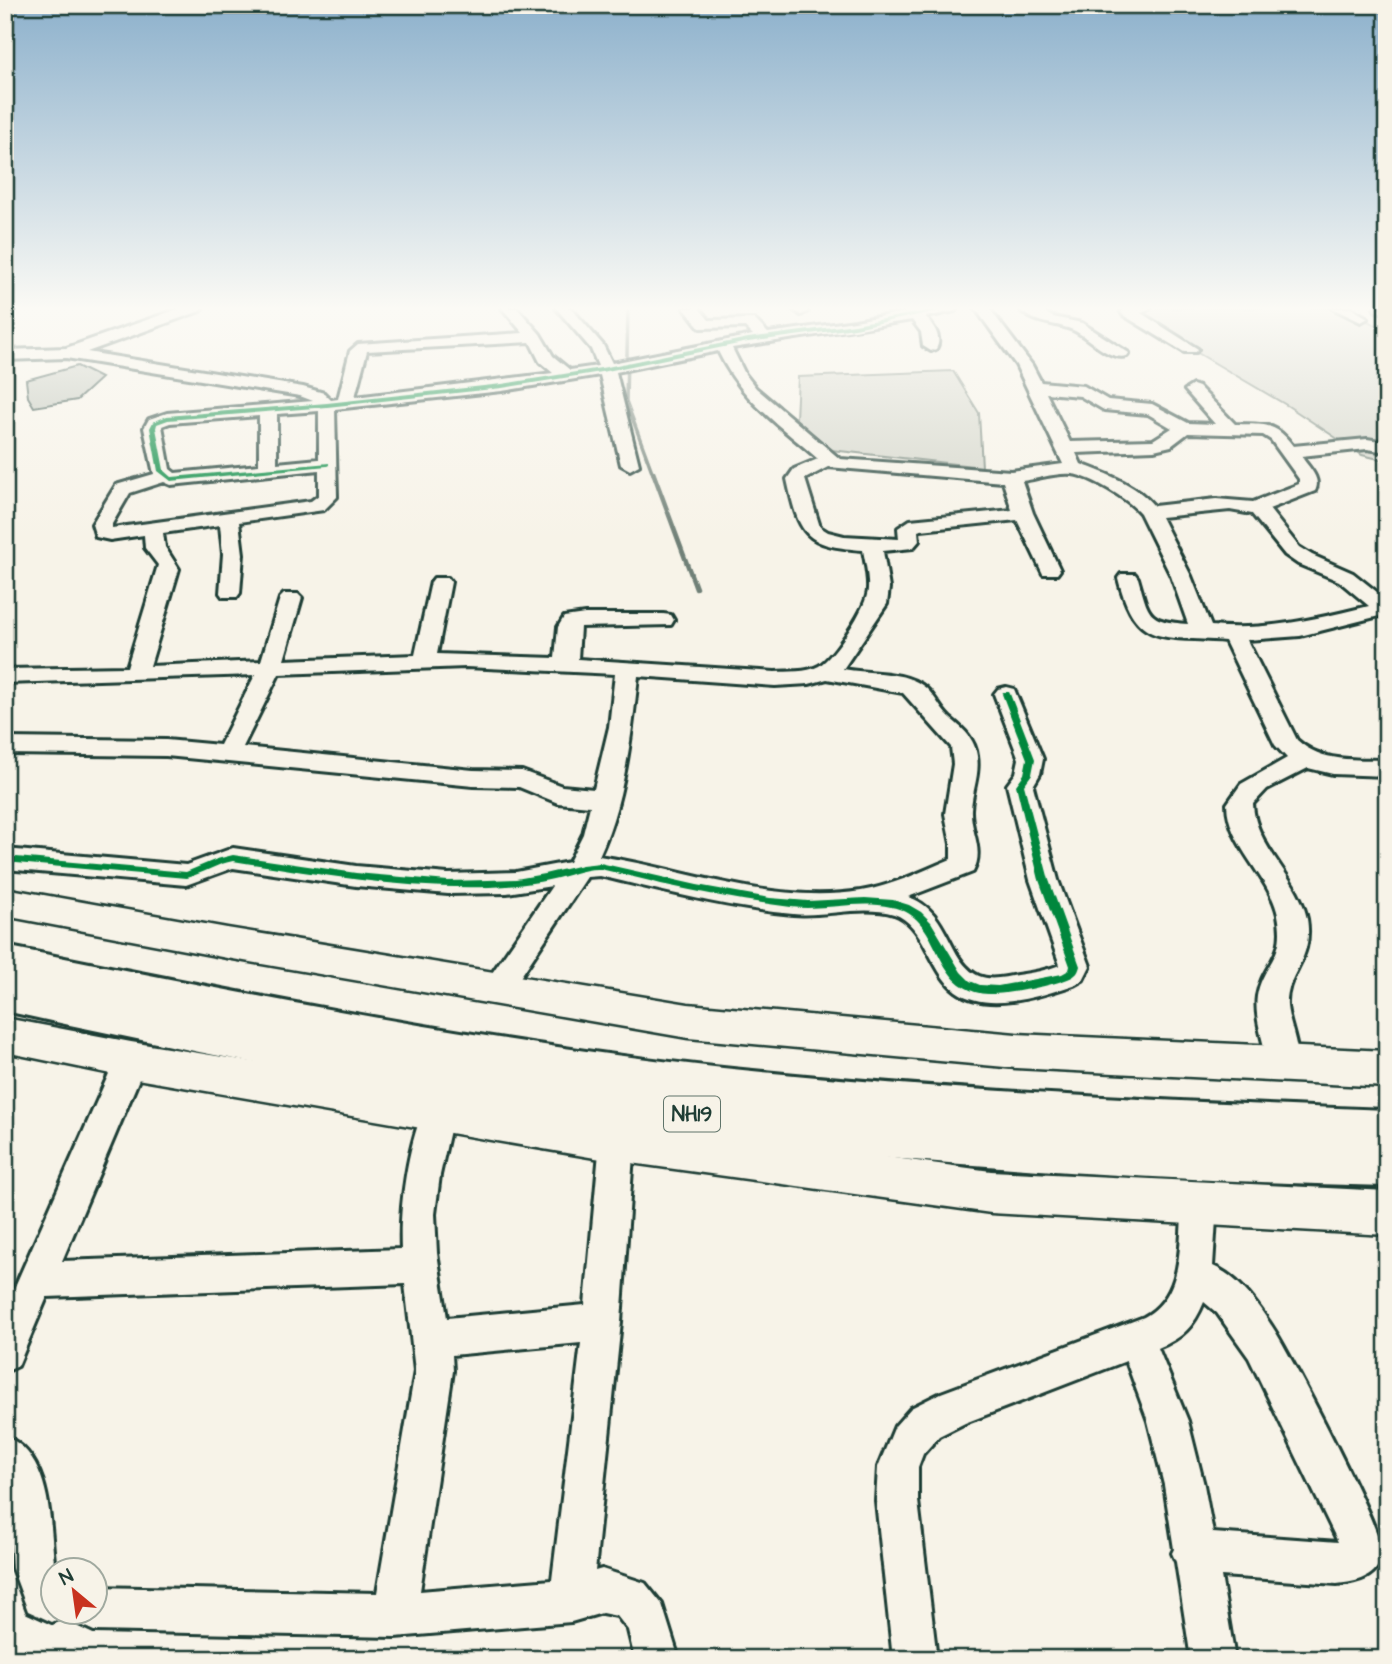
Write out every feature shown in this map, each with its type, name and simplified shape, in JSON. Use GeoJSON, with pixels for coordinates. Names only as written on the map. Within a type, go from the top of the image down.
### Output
{"type":"FeatureCollection","features":[{"type":"Feature","properties":{"kind":"highway","name":"NH19"},"geometry":{"type":"LineString","coordinates":[[5,963],[319,1028],[444,1049],[722,1088],[1075,1118],[1387,1131]]}},
{"type":"Feature","properties":{"kind":"highway","name":"NH19"},"geometry":{"type":"LineString","coordinates":[[5,993],[155,1025],[389,1069],[660,1111],[959,1143],[1276,1161],[1387,1164]]}},
{"type":"Feature","properties":{"kind":"main road"},"geometry":{"type":"LineString","coordinates":[[5,902],[227,943],[688,1021],[1016,1051],[1387,1069]]}},
{"type":"Feature","properties":{"kind":"main road"},"geometry":{"type":"LineString","coordinates":[[5,1035],[131,1060],[617,1141],[991,1192],[1387,1213]]}},
{"type":"Feature","properties":{"kind":"street"},"geometry":{"type":"LineString","coordinates":[[264,386],[303,392],[336,404]]}},
{"type":"Feature","properties":{"kind":"street"},"geometry":{"type":"LineString","coordinates":[[327,464],[180,480],[164,476],[122,489],[101,529],[103,533],[110,534],[305,509],[324,502],[328,497],[327,464],[336,404],[344,386]]}},
{"type":"Feature","properties":{"kind":"street"},"geometry":{"type":"LineString","coordinates":[[164,476],[153,428],[155,423],[167,418],[336,404],[487,386]]}},
{"type":"Feature","properties":{"kind":"street"},"geometry":{"type":"LineString","coordinates":[[611,386],[630,465]]}},
{"type":"Feature","properties":{"kind":"street"},"geometry":{"type":"LineString","coordinates":[[745,386],[828,461],[835,464],[1011,477],[1074,468],[1128,491],[1149,512],[1181,576],[1202,632]]}},
{"type":"Feature","properties":{"kind":"street"},"geometry":{"type":"LineString","coordinates":[[1074,468],[1036,387],[1084,391],[1104,405],[1152,409],[1184,428],[1267,430],[1276,436],[1289,452],[1308,479],[1308,487],[1254,508]]}},
{"type":"Feature","properties":{"kind":"street"},"geometry":{"type":"LineString","coordinates":[[1192,390],[1230,429]]}},
{"type":"Feature","properties":{"kind":"street"},"geometry":{"type":"LineString","coordinates":[[268,410],[268,470]]}},
{"type":"Feature","properties":{"kind":"street"},"geometry":{"type":"LineString","coordinates":[[1064,448],[1154,444],[1164,442],[1184,428]]}},
{"type":"Feature","properties":{"kind":"street"},"geometry":{"type":"LineString","coordinates":[[1289,452],[1367,444],[1387,447]]}},
{"type":"Feature","properties":{"kind":"street"},"geometry":{"type":"LineString","coordinates":[[828,461],[800,473],[796,479],[811,529],[826,539],[872,544],[906,544],[909,541],[908,528],[917,524],[1005,517],[1023,513]]}},
{"type":"Feature","properties":{"kind":"street"},"geometry":{"type":"LineString","coordinates":[[1011,477],[1023,513],[1049,570]]}},
{"type":"Feature","properties":{"kind":"street"},"geometry":{"type":"LineString","coordinates":[[1149,512],[1235,505],[1254,508],[1267,517],[1282,542],[1295,554],[1315,566],[1346,577],[1385,608]]}},
{"type":"Feature","properties":{"kind":"street"},"geometry":{"type":"LineString","coordinates":[[229,519],[233,554],[230,593]]}},
{"type":"Feature","properties":{"kind":"street"},"geometry":{"type":"LineString","coordinates":[[136,673],[169,569],[155,548],[153,528]]}},
{"type":"Feature","properties":{"kind":"street"},"geometry":{"type":"LineString","coordinates":[[5,676],[425,660],[566,664],[775,680],[809,677],[827,671],[839,660],[876,604],[879,588],[872,544]]}},
{"type":"Feature","properties":{"kind":"street"},"geometry":{"type":"LineString","coordinates":[[1128,578],[1140,618],[1157,628],[1233,635],[1291,631],[1385,608]]}},
{"type":"Feature","properties":{"kind":"street"},"geometry":{"type":"LineString","coordinates":[[425,660],[441,582]]}},
{"type":"Feature","properties":{"kind":"street"},"geometry":{"type":"LineString","coordinates":[[228,753],[271,667],[291,598]]}},
{"type":"Feature","properties":{"kind":"street"},"geometry":{"type":"LineString","coordinates":[[566,664],[569,627],[572,622],[663,620]]}},
{"type":"Feature","properties":{"kind":"street"},"geometry":{"type":"LineString","coordinates":[[1233,635],[1287,745],[1306,760],[1321,765],[1387,768]]}},
{"type":"Feature","properties":{"kind":"street"},"geometry":{"type":"LineString","coordinates":[[496,989],[580,867],[596,834],[621,727],[627,668]]}},
{"type":"Feature","properties":{"kind":"street"},"geometry":{"type":"LineString","coordinates":[[827,671],[860,681],[906,686],[916,690],[936,718],[961,741],[964,752],[964,775],[957,817],[967,856],[963,865],[932,879],[857,903]]}},
{"type":"Feature","properties":{"kind":"street"},"geometry":{"type":"LineString","coordinates":[[5,859],[186,875],[206,869],[223,859],[233,858],[345,876],[476,884],[519,882],[557,875],[580,867],[600,866],[729,896],[799,904],[886,903],[907,908],[921,917],[934,933],[965,983],[979,989],[1050,980],[1073,972],[1075,966],[1044,880],[1020,785],[1028,774],[1031,759],[1006,694]]}},
{"type":"Feature","properties":{"kind":"street"},"geometry":{"type":"LineString","coordinates":[[5,746],[166,748],[228,753],[473,778],[522,779],[558,794],[605,799]]}},
{"type":"Feature","properties":{"kind":"street"},"geometry":{"type":"LineString","coordinates":[[1284,1064],[1272,1000],[1279,976],[1290,959],[1294,937],[1290,909],[1242,825],[1240,804],[1247,792],[1262,781],[1306,760]]}},
{"type":"Feature","properties":{"kind":"street"},"geometry":{"type":"LineString","coordinates":[[5,1353],[131,1060]]}},
{"type":"Feature","properties":{"kind":"street"},"geometry":{"type":"LineString","coordinates":[[395,1615],[434,1371],[433,1338],[420,1266],[418,1212],[438,1112]]}},
{"type":"Feature","properties":{"kind":"street"},"geometry":{"type":"LineString","coordinates":[[571,1600],[602,1322],[617,1141]]}},
{"type":"Feature","properties":{"kind":"street"},"geometry":{"type":"LineString","coordinates":[[915,1659],[898,1501],[898,1466],[909,1440],[925,1422],[955,1407],[1136,1339],[1174,1319],[1188,1297],[1193,1275],[1200,1203]]}},
{"type":"Feature","properties":{"kind":"street"},"geometry":{"type":"LineString","coordinates":[[35,1280],[420,1266]]}},
{"type":"Feature","properties":{"kind":"street"},"geometry":{"type":"LineString","coordinates":[[1193,1275],[1211,1284],[1230,1300],[1262,1345],[1357,1532],[1361,1553],[1355,1561],[1337,1563],[1193,1552]]}},
{"type":"Feature","properties":{"kind":"street"},"geometry":{"type":"LineString","coordinates":[[433,1338],[602,1322]]}},
{"type":"Feature","properties":{"kind":"street"},"geometry":{"type":"LineString","coordinates":[[1136,1339],[1168,1421],[1184,1485],[1193,1552],[1213,1659]]}},
{"type":"Feature","properties":{"kind":"street"},"geometry":{"type":"LineString","coordinates":[[5,1456],[23,1484],[31,1525],[33,1568],[38,1582]]}},
{"type":"Feature","properties":{"kind":"street"},"geometry":{"type":"LineString","coordinates":[[108,1609],[395,1615],[571,1600],[601,1591],[629,1598],[647,1619],[657,1659]]}},
{"type":"Feature","properties":{"kind":"shaded area"},"geometry":{"type":"Polygon","coordinates":[[[798,386],[962,386],[979,413],[982,467],[831,450],[796,419],[798,386]]]}},
{"type":"Feature","properties":{"kind":"shaded area"},"geometry":{"type":"Polygon","coordinates":[[[1253,386],[1387,386],[1387,461],[1362,455],[1253,386]]]}},
{"type":"Feature","properties":{"kind":"building"},"geometry":{"type":"Polygon","coordinates":[[[27,386],[93,386],[77,400],[34,407],[28,397],[27,386]]]}},
{"type":"Feature","properties":{"kind":"waterway"},"geometry":{"type":"LineString","coordinates":[[626,386],[626,401],[653,474]]}},
{"type":"Feature","properties":{"kind":"waterway"},"geometry":{"type":"LineString","coordinates":[[653,472],[696,588]]}},
{"type":"Feature","properties":{"kind":"cycle path"},"geometry":{"type":"LineString","coordinates":[[327,464],[171,479],[161,471],[153,428],[155,423],[167,418],[327,405],[504,386]]}},
{"type":"Feature","properties":{"kind":"cycle path"},"geometry":{"type":"LineString","coordinates":[[5,859],[186,875],[233,858],[356,876],[448,884],[516,882],[600,866],[770,901],[795,904],[879,901],[906,907],[918,915],[928,925],[957,975],[967,984],[988,990],[1009,988],[1064,977],[1073,972],[1075,966],[1044,880],[1020,785],[1028,774],[1031,759],[1006,694]]}}]}
